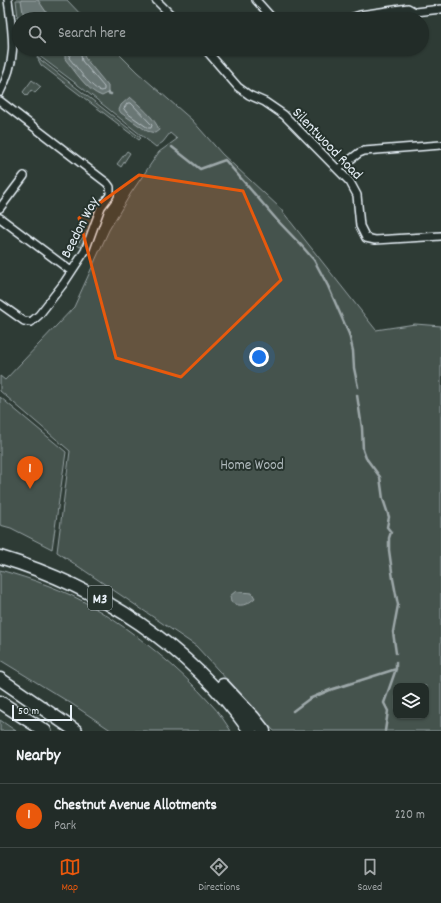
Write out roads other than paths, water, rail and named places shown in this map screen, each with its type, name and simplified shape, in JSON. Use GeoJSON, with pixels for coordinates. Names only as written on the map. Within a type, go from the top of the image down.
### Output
{"type":"FeatureCollection","features":[{"type":"Feature","properties":{"kind":"highway","name":"M3"},"geometry":{"type":"LineString","coordinates":[[0,557],[42,571],[90,593],[130,616],[149,629],[188,661],[226,699],[250,731]]}},
{"type":"Feature","properties":{"kind":"highway","name":"M3"},"geometry":{"type":"LineString","coordinates":[[188,661],[207,671],[229,691],[264,731]]}},
{"type":"Feature","properties":{"kind":"highway"},"geometry":{"type":"LineString","coordinates":[[0,678],[76,731]]}},
{"type":"Feature","properties":{"kind":"highway"},"geometry":{"type":"LineString","coordinates":[[2,703],[25,725],[34,731]]}},
{"type":"Feature","properties":{"kind":"highway"},"geometry":{"type":"LineString","coordinates":[[2,703],[45,731]]}},
{"type":"Feature","properties":{"kind":"street"},"geometry":{"type":"LineString","coordinates":[[8,0],[12,27]]}},
{"type":"Feature","properties":{"kind":"street"},"geometry":{"type":"LineString","coordinates":[[156,0],[168,12]]}},
{"type":"Feature","properties":{"kind":"street"},"geometry":{"type":"LineString","coordinates":[[256,0],[267,12]]}},
{"type":"Feature","properties":{"kind":"street"},"geometry":{"type":"LineString","coordinates":[[381,12],[408,8],[414,12],[441,9]]}},
{"type":"Feature","properties":{"kind":"street"},"geometry":{"type":"LineString","coordinates":[[0,92],[9,73],[12,56]]}},
{"type":"Feature","properties":{"kind":"street","name":"Silentwood Road"},"geometry":{"type":"LineString","coordinates":[[211,56],[238,87],[249,95],[265,102],[284,115],[350,182],[356,191],[360,226],[366,238],[375,240],[441,236]]}},
{"type":"Feature","properties":{"kind":"street","name":"Beedon Way"},"geometry":{"type":"LineString","coordinates":[[0,101],[70,153],[110,187],[110,195],[101,207],[87,245],[64,283],[39,315],[31,322],[24,321],[1,305]]}},
{"type":"Feature","properties":{"kind":"street"},"geometry":{"type":"LineString","coordinates":[[338,169],[359,153],[364,151],[441,146]]}},
{"type":"Feature","properties":{"kind":"street"},"geometry":{"type":"LineString","coordinates":[[0,208],[24,176]]}},
{"type":"Feature","properties":{"kind":"street"},"geometry":{"type":"LineString","coordinates":[[0,218],[71,271]]}},
{"type":"Feature","properties":{"kind":"water"},"geometry":{"type":"Polygon","coordinates":[[[21,0],[38,0],[46,12],[23,12],[21,0]]]}},
{"type":"Feature","properties":{"kind":"water"},"geometry":{"type":"Polygon","coordinates":[[[65,56],[85,56],[108,86],[108,93],[102,96],[91,90],[65,59],[65,56]]]}},
{"type":"Feature","properties":{"kind":"water"},"geometry":{"type":"Polygon","coordinates":[[[130,97],[151,117],[159,130],[155,133],[147,131],[121,113],[119,110],[121,105],[130,97]]]}},
{"type":"Feature","properties":{"kind":"water"},"geometry":{"type":"Polygon","coordinates":[[[236,591],[252,593],[255,598],[243,605],[234,604],[231,602],[230,596],[236,591]]]}},
{"type":"Feature","properties":{"kind":"waterway"},"geometry":{"type":"LineString","coordinates":[[172,147],[200,169],[225,160],[314,260],[328,286],[349,334],[358,387]]}},
{"type":"Feature","properties":{"kind":"waterway"},"geometry":{"type":"LineString","coordinates":[[357,395],[362,428],[363,450],[366,458],[380,477],[383,499],[389,517],[387,527],[391,532],[389,538],[389,550],[398,605],[393,632],[396,653]]}},
{"type":"Feature","properties":{"kind":"waterway"},"geometry":{"type":"LineString","coordinates":[[385,731],[388,711],[384,703],[396,669],[396,662]]}},
{"type":"Feature","properties":{"kind":"waterway"},"geometry":{"type":"LineString","coordinates":[[293,711],[309,699],[330,690],[396,669]]}},
{"type":"Feature","properties":{"kind":"place","name":"Chestnut Avenue Allotments"},"geometry":{"type":"Point","coordinates":[30,489]}},
{"type":"Feature","properties":{"kind":"park label","name":"Home Wood"},"geometry":{"type":"Point","coordinates":[252,464]}}]}
